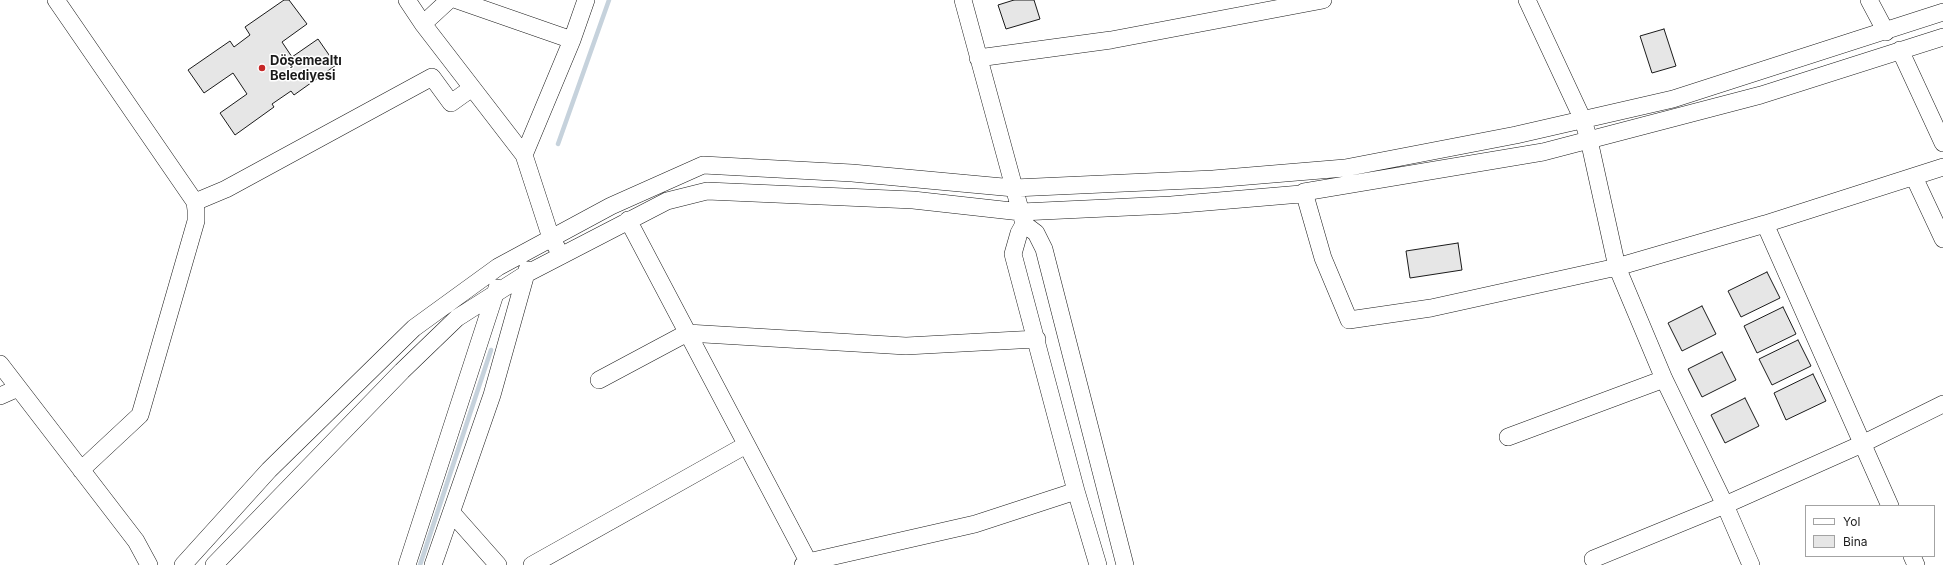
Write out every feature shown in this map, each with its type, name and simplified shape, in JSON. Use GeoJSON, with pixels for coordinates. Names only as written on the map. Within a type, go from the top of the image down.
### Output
{"type":"FeatureCollection","features":[{"type":"Feature","properties":{"kind":"street"},"geometry":{"type":"LineString","coordinates":[[56,0],[195,202],[196,221],[140,415],[81,470]]}},
{"type":"Feature","properties":{"kind":"street"},"geometry":{"type":"LineString","coordinates":[[407,0],[423,24],[524,155],[551,238],[561,256]]}},
{"type":"Feature","properties":{"kind":"street"},"geometry":{"type":"LineString","coordinates":[[423,24],[449,0]]}},
{"type":"Feature","properties":{"kind":"street"},"geometry":{"type":"LineString","coordinates":[[457,0],[572,40]]}},
{"type":"Feature","properties":{"kind":"street"},"geometry":{"type":"LineString","coordinates":[[524,155],[572,40],[586,0]]}},
{"type":"Feature","properties":{"kind":"street"},"geometry":{"type":"LineString","coordinates":[[962,0],[1022,218],[1013,254],[1037,339],[1076,491],[1098,565]]}},
{"type":"Feature","properties":{"kind":"street"},"geometry":{"type":"LineString","coordinates":[[978,58],[1111,40],[1323,0]]}},
{"type":"Feature","properties":{"kind":"street"},"geometry":{"type":"LineString","coordinates":[[1527,0],[1583,120],[1589,140],[1617,267],[1664,379],[1725,505],[1751,565]]}},
{"type":"Feature","properties":{"kind":"street"},"geometry":{"type":"LineString","coordinates":[[1869,0],[1886,32]]}},
{"type":"Feature","properties":{"kind":"street"},"geometry":{"type":"LineString","coordinates":[[183,565],[269,470],[414,328],[498,267],[611,206],[703,165],[852,173],[1014,188],[1213,179],[1345,168],[1516,135],[1673,99],[1886,32],[1943,12]]}},
{"type":"Feature","properties":{"kind":"street"},"geometry":{"type":"LineString","coordinates":[[214,565],[413,360],[457,318],[526,274],[628,220],[668,201],[707,191],[913,200],[1022,218],[1301,194],[1304,192],[1543,152],[1760,95],[1943,37]]}},
{"type":"Feature","properties":{"kind":"street"},"geometry":{"type":"LineString","coordinates":[[1900,50],[1943,143]]}},
{"type":"Feature","properties":{"kind":"street"},"geometry":{"type":"LineString","coordinates":[[195,202],[226,189],[432,77],[451,103],[472,88]]}},
{"type":"Feature","properties":{"kind":"street"},"geometry":{"type":"LineString","coordinates":[[1304,192],[1323,258],[1349,320],[1431,308],[1617,267],[1765,224],[1943,167]]}},
{"type":"Feature","properties":{"kind":"street"},"geometry":{"type":"LineString","coordinates":[[1914,177],[1943,239]]}},
{"type":"Feature","properties":{"kind":"street"},"geometry":{"type":"LineString","coordinates":[[1022,218],[1036,233],[1044,249],[1125,565]]}},
{"type":"Feature","properties":{"kind":"street"},"geometry":{"type":"LineString","coordinates":[[628,220],[807,564],[975,524],[1076,491]]}},
{"type":"Feature","properties":{"kind":"street"},"geometry":{"type":"LineString","coordinates":[[1765,224],[1890,505]]}},
{"type":"Feature","properties":{"kind":"street"},"geometry":{"type":"LineString","coordinates":[[433,565],[492,395],[526,274],[528,251]]}},
{"type":"Feature","properties":{"kind":"street"},"geometry":{"type":"LineString","coordinates":[[407,565],[497,293],[498,267]]}},
{"type":"Feature","properties":{"kind":"street"},"geometry":{"type":"LineString","coordinates":[[599,380],[687,333],[906,346],[1037,339]]}},
{"type":"Feature","properties":{"kind":"street"},"geometry":{"type":"LineString","coordinates":[[0,364],[136,542],[149,565]]}},
{"type":"Feature","properties":{"kind":"street"},"geometry":{"type":"LineString","coordinates":[[1508,437],[1664,379]]}},
{"type":"Feature","properties":{"kind":"street"},"geometry":{"type":"LineString","coordinates":[[0,396],[18,388]]}},
{"type":"Feature","properties":{"kind":"street"},"geometry":{"type":"LineString","coordinates":[[1594,559],[1725,505],[1862,444],[1943,404]]}},
{"type":"Feature","properties":{"kind":"street"},"geometry":{"type":"LineString","coordinates":[[532,565],[746,445]]}},
{"type":"Feature","properties":{"kind":"street"},"geometry":{"type":"LineString","coordinates":[[452,512],[498,565]]}},
{"type":"Feature","properties":{"kind":"building","name":"Döşemealtı Belediyesi"},"geometry":{"type":"Polygon","coordinates":[[[284,0],[289,0],[307,24],[282,42],[292,57],[318,39],[336,65],[294,95],[291,91],[272,104],[274,107],[235,135],[220,113],[247,94],[233,73],[204,93],[188,70],[230,41],[234,47],[250,35],[245,27],[284,0]]]}},
{"type":"Feature","properties":{"kind":"building"},"geometry":{"type":"Polygon","coordinates":[[[1014,0],[1034,0],[1040,19],[1006,29],[998,5],[1014,0]]]}},
{"type":"Feature","properties":{"kind":"building"},"geometry":{"type":"Polygon","coordinates":[[[1664,29],[1676,66],[1652,73],[1640,36],[1664,29]]]}},
{"type":"Feature","properties":{"kind":"building"},"geometry":{"type":"Polygon","coordinates":[[[1458,243],[1462,270],[1410,278],[1406,251],[1458,243]]]}},
{"type":"Feature","properties":{"kind":"building"},"geometry":{"type":"Polygon","coordinates":[[[1767,272],[1780,298],[1741,317],[1728,291],[1767,272]]]}},
{"type":"Feature","properties":{"kind":"building"},"geometry":{"type":"Polygon","coordinates":[[[1702,306],[1716,334],[1682,351],[1668,323],[1702,306]]]}},
{"type":"Feature","properties":{"kind":"building"},"geometry":{"type":"Polygon","coordinates":[[[1783,307],[1796,334],[1757,353],[1744,326],[1783,307]]]}},
{"type":"Feature","properties":{"kind":"building"},"geometry":{"type":"Polygon","coordinates":[[[1798,340],[1811,366],[1772,385],[1759,359],[1798,340]]]}},
{"type":"Feature","properties":{"kind":"building"},"geometry":{"type":"Polygon","coordinates":[[[1722,352],[1736,380],[1702,397],[1688,369],[1722,352]]]}},
{"type":"Feature","properties":{"kind":"building"},"geometry":{"type":"Polygon","coordinates":[[[1813,374],[1826,401],[1786,420],[1774,393],[1813,374]]]}},
{"type":"Feature","properties":{"kind":"building"},"geometry":{"type":"Polygon","coordinates":[[[1745,398],[1759,426],[1725,443],[1711,415],[1745,398]]]}},
{"type":"Feature","properties":{"kind":"waterway"},"geometry":{"type":"LineString","coordinates":[[558,144],[609,0]]}},
{"type":"Feature","properties":{"kind":"waterway"},"geometry":{"type":"LineString","coordinates":[[420,565],[491,350]]}},
{"type":"Feature","properties":{"kind":"place","name":"Döşemealtı Belediyesi"},"geometry":{"type":"Point","coordinates":[262,68]}}]}
